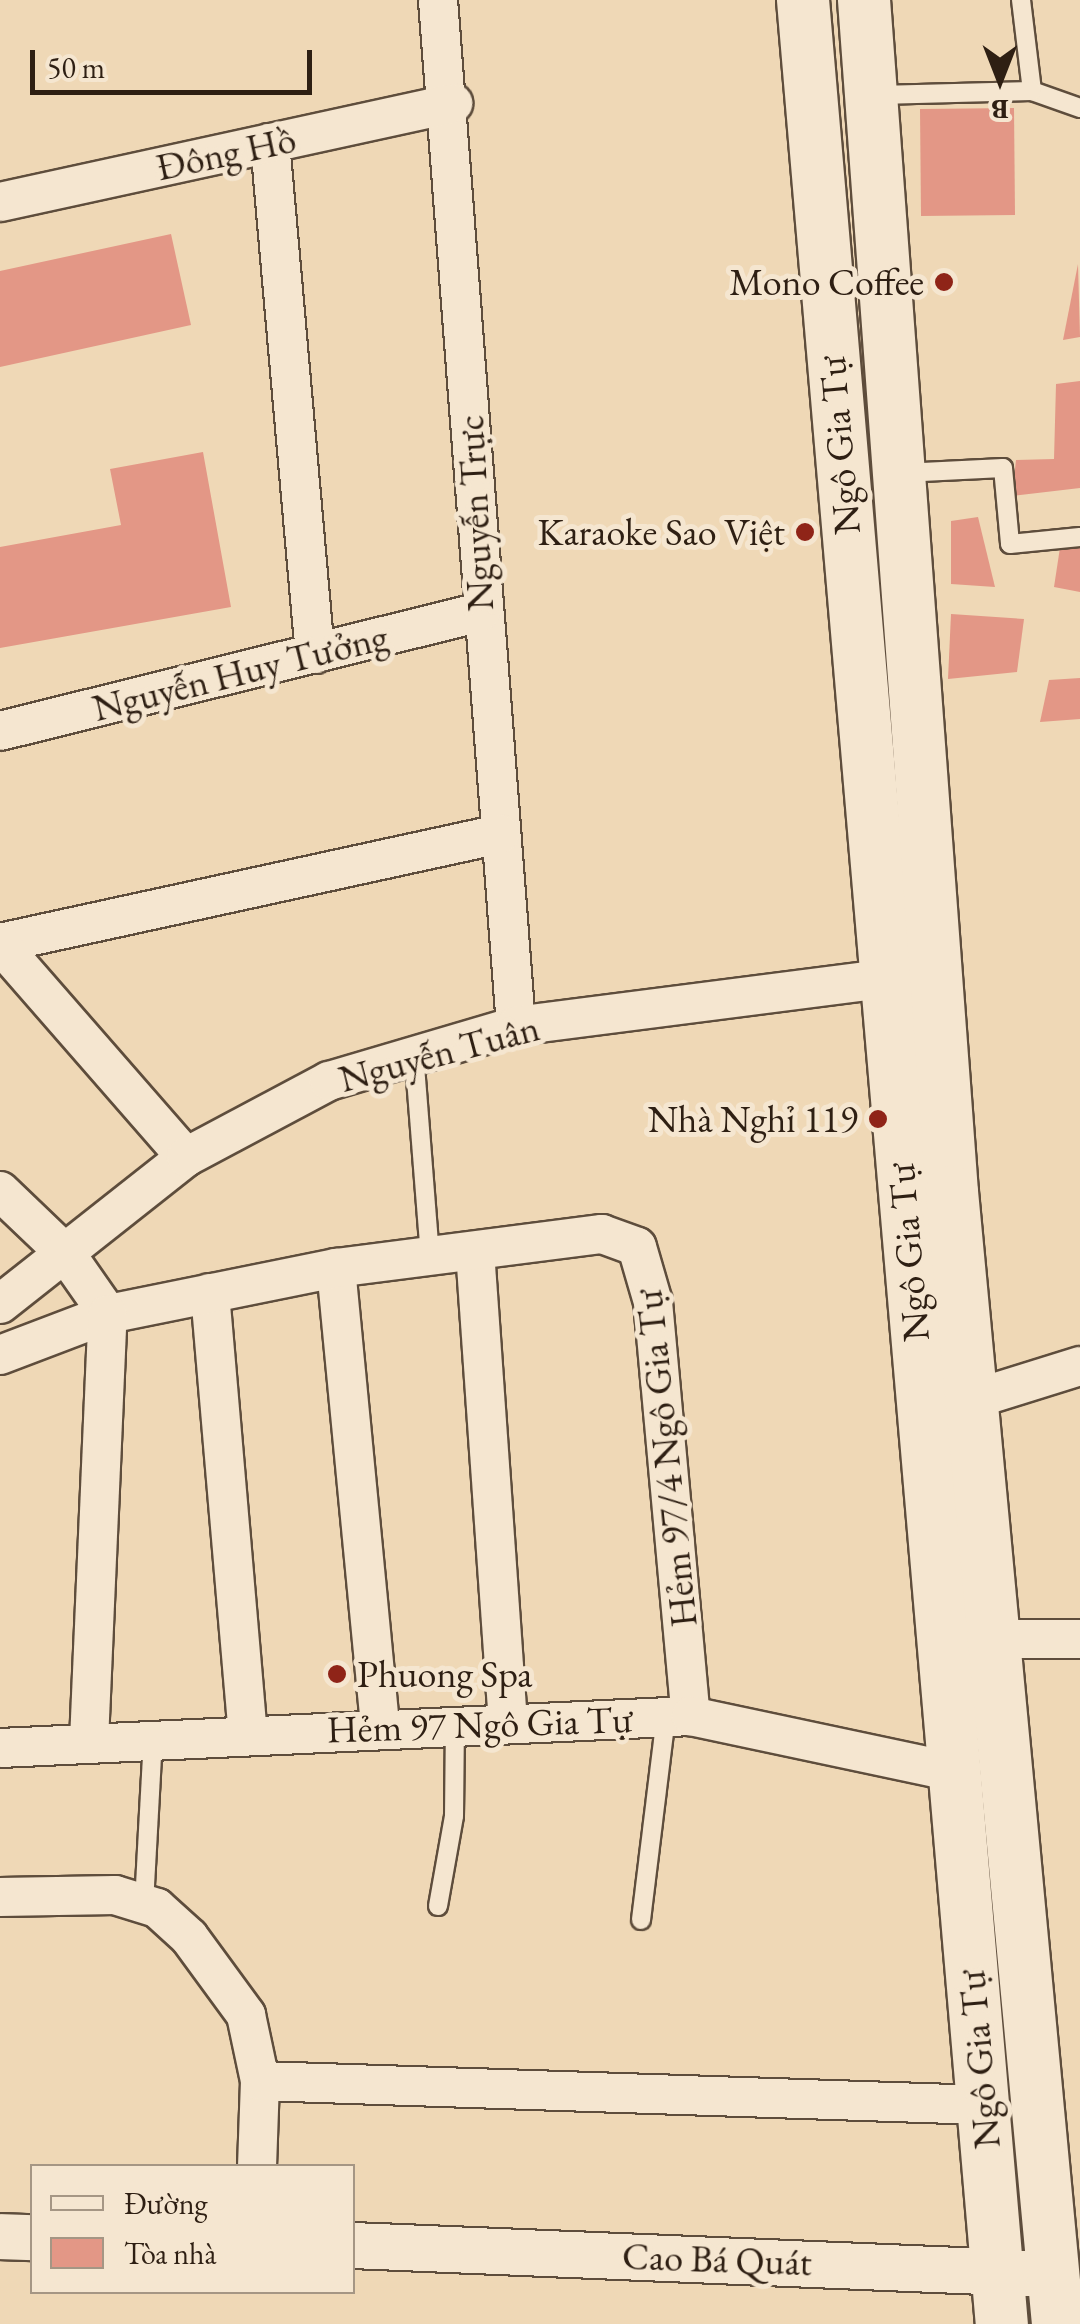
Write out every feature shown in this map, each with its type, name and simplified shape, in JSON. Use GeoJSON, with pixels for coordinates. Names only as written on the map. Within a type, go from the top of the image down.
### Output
{"type":"FeatureCollection","features":[{"type":"Feature","properties":{"kind":"main road","name":"Ngô Gia Tự"},"geometry":{"type":"LineString","coordinates":[[803,0],[884,980],[946,1401],[992,1640],[1005,1788],[1064,2293]]}},
{"type":"Feature","properties":{"kind":"main road","name":"Ngô Gia Tự"},"geometry":{"type":"LineString","coordinates":[[864,0],[935,972],[954,1772],[1002,2324]]}},
{"type":"Feature","properties":{"kind":"main road"},"geometry":{"type":"LineString","coordinates":[[811,97],[870,96]]}},
{"type":"Feature","properties":{"kind":"main road"},"geometry":{"type":"LineString","coordinates":[[841,478],[897,473]]}},
{"type":"Feature","properties":{"kind":"main road"},"geometry":{"type":"LineString","coordinates":[[884,980],[935,972]]}},
{"type":"Feature","properties":{"kind":"main road"},"geometry":{"type":"LineString","coordinates":[[954,1772],[1005,1788]]}},
{"type":"Feature","properties":{"kind":"street","name":"Nguyễn Trực"},"geometry":{"type":"LineString","coordinates":[[438,0],[452,103],[480,612],[516,1026]]}},
{"type":"Feature","properties":{"kind":"street","name":"Đông Hồ"},"geometry":{"type":"LineString","coordinates":[[0,202],[452,103]]}},
{"type":"Feature","properties":{"kind":"street"},"geometry":{"type":"LineString","coordinates":[[270,143],[315,654]]}},
{"type":"Feature","properties":{"kind":"street","name":"Nguyễn Huy Tưởng"},"geometry":{"type":"LineString","coordinates":[[0,732],[480,612]]}},
{"type":"Feature","properties":{"kind":"street"},"geometry":{"type":"LineString","coordinates":[[186,1157],[0,944],[500,834]]}},
{"type":"Feature","properties":{"kind":"street","name":"Nguyễn Tuân"},"geometry":{"type":"LineString","coordinates":[[0,1304],[186,1157],[329,1081],[516,1026],[884,980]]}},
{"type":"Feature","properties":{"kind":"street"},"geometry":{"type":"LineString","coordinates":[[0,1191],[66,1254],[108,1314],[89,1741]]}},
{"type":"Feature","properties":{"kind":"street","name":"Hẻm 97/4 Ngô Gia Tự"},"geometry":{"type":"LineString","coordinates":[[0,1354],[108,1314],[336,1268],[602,1234],[637,1247],[645,1262],[678,1716]]}},
{"type":"Feature","properties":{"kind":"street"},"geometry":{"type":"LineString","coordinates":[[476,1251],[508,1722]]}},
{"type":"Feature","properties":{"kind":"street"},"geometry":{"type":"LineString","coordinates":[[336,1268],[380,1726]]}},
{"type":"Feature","properties":{"kind":"street"},"geometry":{"type":"LineString","coordinates":[[210,1294],[248,1734]]}},
{"type":"Feature","properties":{"kind":"street"},"geometry":{"type":"LineString","coordinates":[[946,1401],[1080,1366]]}},
{"type":"Feature","properties":{"kind":"street"},"geometry":{"type":"LineString","coordinates":[[992,1640],[1080,1639]]}},
{"type":"Feature","properties":{"kind":"street","name":"Hẻm 97 Ngô Gia Tự"},"geometry":{"type":"LineString","coordinates":[[0,1748],[380,1726],[678,1716],[954,1772]]}},
{"type":"Feature","properties":{"kind":"street"},"geometry":{"type":"LineString","coordinates":[[0,1897],[71,1892],[144,1904],[226,1983],[246,2015],[260,2081],[257,2164]]}},
{"type":"Feature","properties":{"kind":"street"},"geometry":{"type":"LineString","coordinates":[[260,2081],[983,2104]]}},
{"type":"Feature","properties":{"kind":"street"},"geometry":{"type":"LineString","coordinates":[[0,2236],[30,2236]]}},
{"type":"Feature","properties":{"kind":"street","name":"Cao Bá Quát"},"geometry":{"type":"LineString","coordinates":[[355,2244],[997,2271],[1064,2293]]}},
{"type":"Feature","properties":{"kind":"lane"},"geometry":{"type":"LineString","coordinates":[[1021,0],[1032,91]]}},
{"type":"Feature","properties":{"kind":"lane"},"geometry":{"type":"LineString","coordinates":[[870,96],[1032,91],[1080,108]]}},
{"type":"Feature","properties":{"kind":"lane"},"geometry":{"type":"LineString","coordinates":[[897,473],[1002,468],[1010,544],[1080,537]]}},
{"type":"Feature","properties":{"kind":"lane"},"geometry":{"type":"LineString","coordinates":[[414,1053],[430,1256]]}},
{"type":"Feature","properties":{"kind":"lane"},"geometry":{"type":"LineString","coordinates":[[641,1920],[678,1716]]}},
{"type":"Feature","properties":{"kind":"lane"},"geometry":{"type":"LineString","coordinates":[[438,1906],[454,1816],[455,1724]]}},
{"type":"Feature","properties":{"kind":"lane"},"geometry":{"type":"LineString","coordinates":[[144,1904],[153,1738]]}},
{"type":"Feature","properties":{"kind":"building"},"geometry":{"type":"Polygon","coordinates":[[[1014,108],[1015,215],[921,216],[920,109],[1014,108]]]}},
{"type":"Feature","properties":{"kind":"building"},"geometry":{"type":"Polygon","coordinates":[[[171,234],[191,325],[0,367],[0,271],[171,234]]]}},
{"type":"Feature","properties":{"kind":"building"},"geometry":{"type":"Polygon","coordinates":[[[1078,264],[1080,337],[1063,340],[1078,264]]]}},
{"type":"Feature","properties":{"kind":"building"},"geometry":{"type":"Polygon","coordinates":[[[1080,381],[1080,488],[1012,496],[1016,460],[1054,459],[1056,384],[1080,381]]]}},
{"type":"Feature","properties":{"kind":"building"},"geometry":{"type":"Polygon","coordinates":[[[203,452],[231,607],[0,648],[0,547],[121,525],[110,469],[203,452]]]}},
{"type":"Feature","properties":{"kind":"building"},"geometry":{"type":"Polygon","coordinates":[[[978,517],[995,587],[951,584],[951,521],[978,517]]]}},
{"type":"Feature","properties":{"kind":"building"},"geometry":{"type":"Polygon","coordinates":[[[1080,538],[1080,592],[1054,587],[1061,541],[1080,538]]]}},
{"type":"Feature","properties":{"kind":"building"},"geometry":{"type":"Polygon","coordinates":[[[951,614],[1024,619],[1017,672],[948,679],[951,614]]]}},
{"type":"Feature","properties":{"kind":"building"},"geometry":{"type":"Polygon","coordinates":[[[1080,678],[1080,719],[1040,722],[1049,680],[1080,678]]]}},
{"type":"Feature","properties":{"kind":"place","name":"Mono Coffee"},"geometry":{"type":"Point","coordinates":[944,282]}},
{"type":"Feature","properties":{"kind":"place","name":"Karaoke Sao Việt"},"geometry":{"type":"Point","coordinates":[805,532]}},
{"type":"Feature","properties":{"kind":"place","name":"Nhà Nghỉ 119"},"geometry":{"type":"Point","coordinates":[878,1119]}},
{"type":"Feature","properties":{"kind":"place","name":"Phuong Spa"},"geometry":{"type":"Point","coordinates":[337,1674]}}]}
